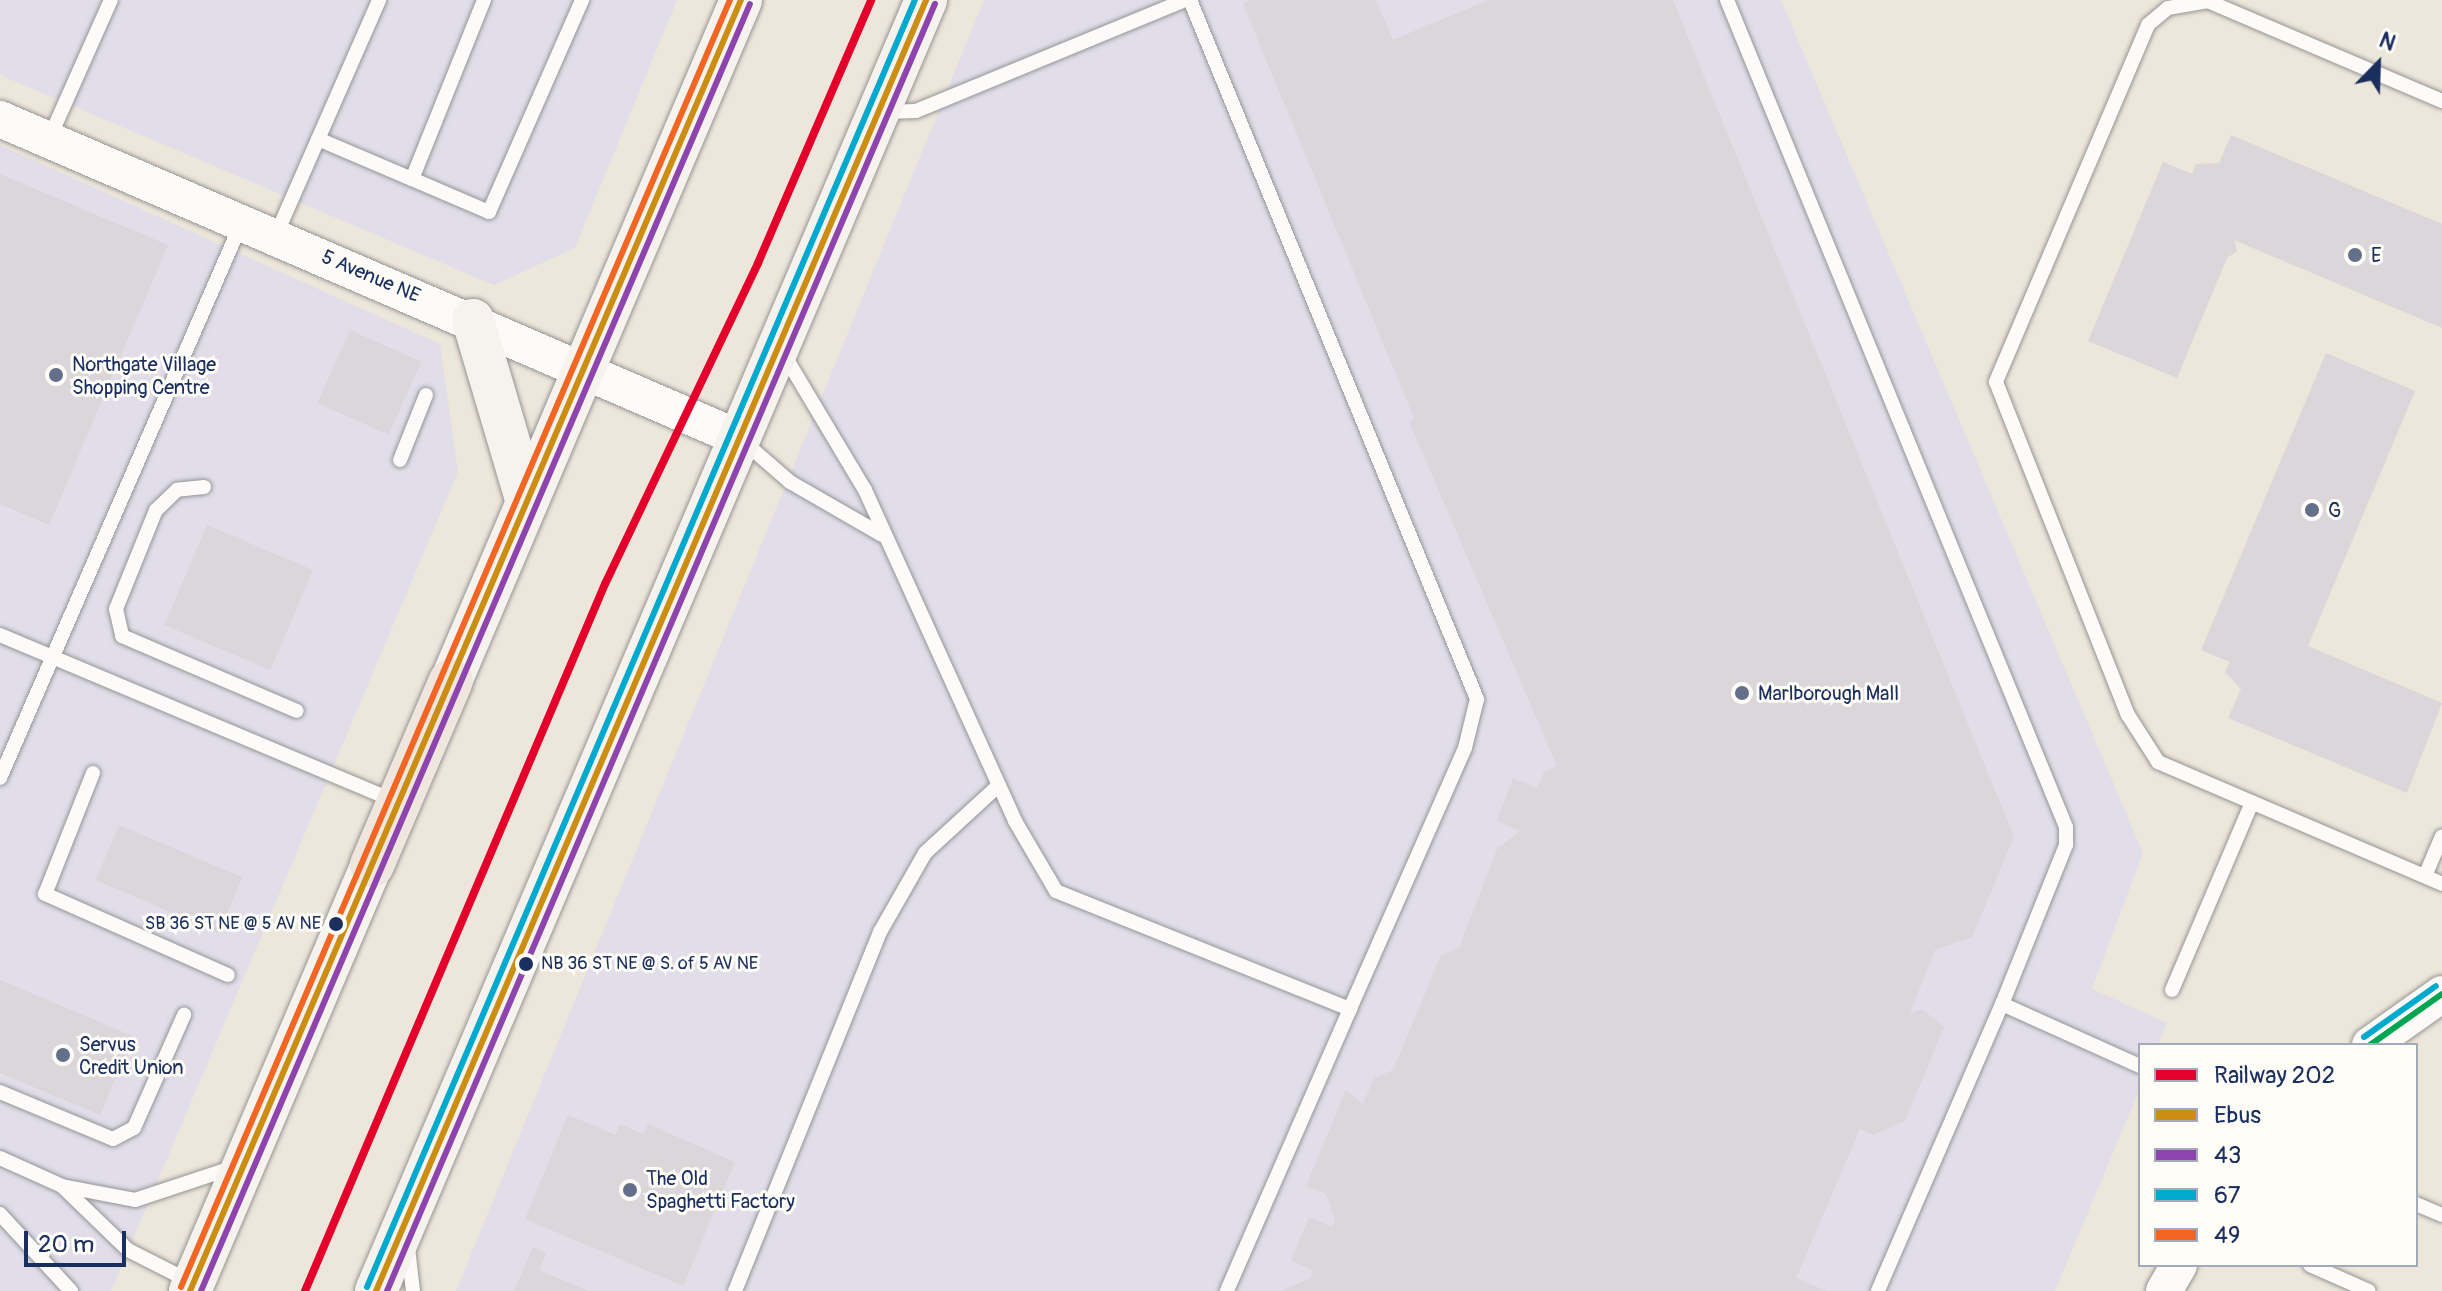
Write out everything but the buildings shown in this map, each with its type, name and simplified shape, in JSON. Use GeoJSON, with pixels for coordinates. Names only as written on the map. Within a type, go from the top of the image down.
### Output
{"type":"FeatureCollection","features":[{"type":"Feature","properties":{"kind":"main road"},"geometry":{"type":"LineString","coordinates":[[198,1288],[243,1163],[586,369],[741,0]]}},
{"type":"Feature","properties":{"kind":"main road"},"geometry":{"type":"LineString","coordinates":[[376,1291],[926,0]]}},
{"type":"Feature","properties":{"kind":"main road"},"geometry":{"type":"LineString","coordinates":[[473,320],[527,502]]}},
{"type":"Feature","properties":{"kind":"street","name":"5 Avenue NE"},"geometry":{"type":"LineString","coordinates":[[0,119],[243,220],[739,438]]}},
{"type":"Feature","properties":{"kind":"street"},"geometry":{"type":"LineString","coordinates":[[2373,1043],[2442,994]]}},
{"type":"Feature","properties":{"kind":"street"},"geometry":{"type":"LineString","coordinates":[[2164,1291],[2178,1267]]}},
{"type":"Feature","properties":{"kind":"lane"},"geometry":{"type":"LineString","coordinates":[[49,140],[111,0]]}},
{"type":"Feature","properties":{"kind":"lane"},"geometry":{"type":"LineString","coordinates":[[276,235],[379,0]]}},
{"type":"Feature","properties":{"kind":"lane"},"geometry":{"type":"LineString","coordinates":[[412,179],[484,0]]}},
{"type":"Feature","properties":{"kind":"lane"},"geometry":{"type":"LineString","coordinates":[[318,139],[489,212],[582,0]]}},
{"type":"Feature","properties":{"kind":"lane"},"geometry":{"type":"LineString","coordinates":[[878,112],[916,111],[1078,50],[1187,0],[1477,699],[1465,748],[1227,1291]]}},
{"type":"Feature","properties":{"kind":"lane"},"geometry":{"type":"LineString","coordinates":[[1727,0],[2066,827],[2066,845],[2002,1004],[1878,1291]]}},
{"type":"Feature","properties":{"kind":"lane"},"geometry":{"type":"LineString","coordinates":[[2442,101],[2208,1],[2168,8],[2148,25],[1996,382],[2128,715],[2158,762],[2442,884]]}},
{"type":"Feature","properties":{"kind":"lane"},"geometry":{"type":"LineString","coordinates":[[0,778],[243,220]]}},
{"type":"Feature","properties":{"kind":"lane"},"geometry":{"type":"LineString","coordinates":[[778,346],[865,490],[882,536],[999,785],[1056,891],[1350,1009]]}},
{"type":"Feature","properties":{"kind":"lane"},"geometry":{"type":"LineString","coordinates":[[400,460],[426,395]]}},
{"type":"Feature","properties":{"kind":"lane"},"geometry":{"type":"LineString","coordinates":[[739,438],[790,482],[882,536]]}},
{"type":"Feature","properties":{"kind":"lane"},"geometry":{"type":"LineString","coordinates":[[204,487],[177,490],[156,510],[116,609],[122,636],[297,711]]}},
{"type":"Feature","properties":{"kind":"lane"},"geometry":{"type":"LineString","coordinates":[[0,635],[399,803]]}},
{"type":"Feature","properties":{"kind":"lane"},"geometry":{"type":"LineString","coordinates":[[93,773],[45,894],[228,975]]}},
{"type":"Feature","properties":{"kind":"lane"},"geometry":{"type":"LineString","coordinates":[[735,1291],[880,932],[925,853],[999,785]]}},
{"type":"Feature","properties":{"kind":"lane"},"geometry":{"type":"LineString","coordinates":[[2172,990],[2252,802]]}},
{"type":"Feature","properties":{"kind":"lane"},"geometry":{"type":"LineString","coordinates":[[2425,876],[2442,836]]}},
{"type":"Feature","properties":{"kind":"lane"},"geometry":{"type":"LineString","coordinates":[[2002,1004],[2138,1065]]}},
{"type":"Feature","properties":{"kind":"lane"},"geometry":{"type":"LineString","coordinates":[[0,1092],[113,1139],[134,1128],[184,1015]]}},
{"type":"Feature","properties":{"kind":"lane"},"geometry":{"type":"LineString","coordinates":[[0,1158],[62,1186],[135,1200],[243,1163]]}},
{"type":"Feature","properties":{"kind":"lane"},"geometry":{"type":"LineString","coordinates":[[62,1186],[128,1250],[198,1288]]}},
{"type":"Feature","properties":{"kind":"lane"},"geometry":{"type":"LineString","coordinates":[[2418,1205],[2442,1215]]}},
{"type":"Feature","properties":{"kind":"lane"},"geometry":{"type":"LineString","coordinates":[[0,1214],[74,1289]]}},
{"type":"Feature","properties":{"kind":"lane"},"geometry":{"type":"LineString","coordinates":[[405,1223],[413,1291]]}},
{"type":"Feature","properties":{"kind":"lane"},"geometry":{"type":"LineString","coordinates":[[2315,1267],[2369,1291]]}},
{"type":"Feature","properties":{"kind":"shaded area"},"geometry":{"type":"Polygon","coordinates":[[[0,0],[677,0],[575,248],[494,285],[0,75],[0,0]]]}},
{"type":"Feature","properties":{"kind":"shaded area"},"geometry":{"type":"Polygon","coordinates":[[[984,0],[1781,0],[2143,853],[2092,989],[2167,1023],[2159,1043],[2138,1043],[2138,1093],[2055,1291],[456,1291],[984,0]]]}},
{"type":"Feature","properties":{"kind":"shaded area","name":"Northgate Village Shopping Centre"},"geometry":{"type":"Polygon","coordinates":[[[0,145],[440,344],[458,472],[111,1291],[0,1291],[0,145]]]}},
{"type":"Feature","properties":{"kind":"rail line","name":"202"},"geometry":{"type":"LineString","coordinates":[[305,1291],[605,584],[758,263],[871,0]]}},
{"type":"Feature","properties":{"kind":"transit line","name":"49"},"geometry":{"type":"LineString","coordinates":[[181,1287],[730,0]]}},
{"type":"Feature","properties":{"kind":"transit line","name":"Ebus"},"geometry":{"type":"LineString","coordinates":[[190,1291],[741,0]]}},
{"type":"Feature","properties":{"kind":"transit line","name":"67"},"geometry":{"type":"LineString","coordinates":[[367,1287],[915,0]]}},
{"type":"Feature","properties":{"kind":"transit line","name":"Ebus"},"geometry":{"type":"LineString","coordinates":[[376,1291],[926,0]]}},
{"type":"Feature","properties":{"kind":"transit line","name":"43"},"geometry":{"type":"LineString","coordinates":[[201,1291],[750,4]]}},
{"type":"Feature","properties":{"kind":"transit line","name":"43"},"geometry":{"type":"LineString","coordinates":[[387,1291],[935,4]]}},
{"type":"Feature","properties":{"kind":"transit line","name":"67"},"geometry":{"type":"LineString","coordinates":[[2364,1037],[2436,986]]}},
{"type":"Feature","properties":{"kind":"transit line"},"geometry":{"type":"LineString","coordinates":[[2373,1043],[2442,994]]}},
{"type":"Feature","properties":{"kind":"place","name":"E"},"geometry":{"type":"Point","coordinates":[2355,255]}},
{"type":"Feature","properties":{"kind":"place","name":"Northgate Village Shopping Centre"},"geometry":{"type":"Point","coordinates":[56,375]}},
{"type":"Feature","properties":{"kind":"place","name":"G"},"geometry":{"type":"Point","coordinates":[2312,510]}},
{"type":"Feature","properties":{"kind":"place","name":"Marlborough Mall"},"geometry":{"type":"Point","coordinates":[1742,693]}},
{"type":"Feature","properties":{"kind":"place","name":"SB 36 ST NE @ 5 AV NE"},"geometry":{"type":"Point","coordinates":[336,924]}},
{"type":"Feature","properties":{"kind":"place","name":"NB 36 ST NE @ S. of 5 AV NE"},"geometry":{"type":"Point","coordinates":[526,964]}},
{"type":"Feature","properties":{"kind":"place","name":"Servus Credit Union"},"geometry":{"type":"Point","coordinates":[63,1055]}},
{"type":"Feature","properties":{"kind":"place","name":"The Old Spaghetti Factory"},"geometry":{"type":"Point","coordinates":[630,1190]}}]}
